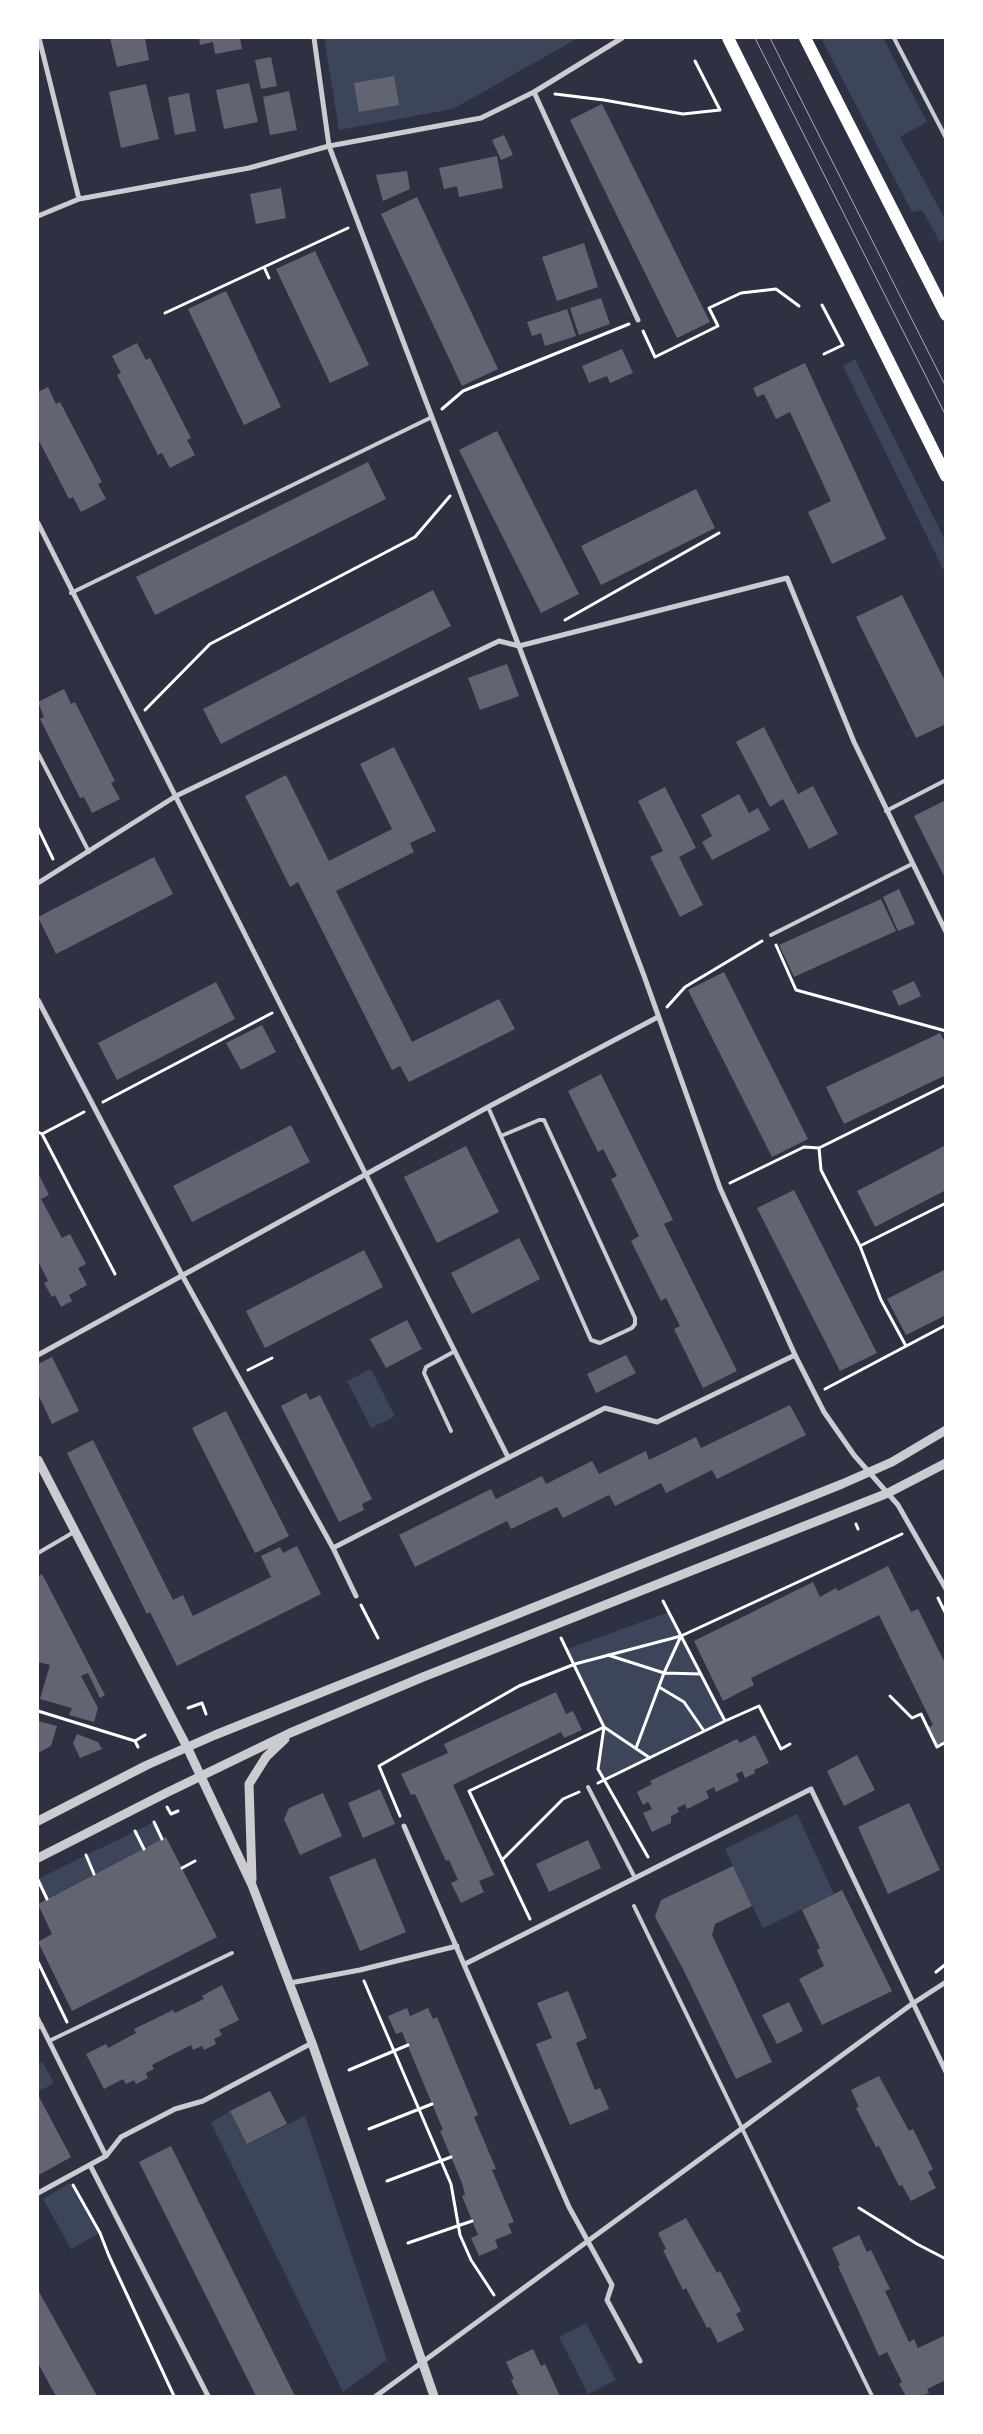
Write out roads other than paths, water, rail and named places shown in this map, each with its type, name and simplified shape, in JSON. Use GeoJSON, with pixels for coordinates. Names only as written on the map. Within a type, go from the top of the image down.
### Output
{"type":"FeatureCollection","features":[{"type":"Feature","properties":{"kind":"main road"},"geometry":{"type":"LineString","coordinates":[[728,38],[946,476]]}},
{"type":"Feature","properties":{"kind":"main road"},"geometry":{"type":"LineString","coordinates":[[805,38],[946,316]]}},
{"type":"Feature","properties":{"kind":"street"},"geometry":{"type":"LineString","coordinates":[[39,38],[78,199]]}},
{"type":"Feature","properties":{"kind":"street"},"geometry":{"type":"LineString","coordinates":[[314,38],[329,146],[519,646],[720,1188],[794,1355],[815,1394],[854,1455],[898,1505],[946,1589]]}},
{"type":"Feature","properties":{"kind":"street"},"geometry":{"type":"LineString","coordinates":[[38,216],[78,199],[249,168],[329,146],[481,118],[534,92],[622,38]]}},
{"type":"Feature","properties":{"kind":"street"},"geometry":{"type":"LineString","coordinates":[[534,92],[638,320]]}},
{"type":"Feature","properties":{"kind":"street"},"geometry":{"type":"LineString","coordinates":[[38,523],[508,1457]]}},
{"type":"Feature","properties":{"kind":"street"},"geometry":{"type":"LineString","coordinates":[[38,883],[176,796],[499,641],[519,646],[786,578],[854,742],[946,932]]}},
{"type":"Feature","properties":{"kind":"street"},"geometry":{"type":"LineString","coordinates":[[38,1000],[182,1275],[333,1548],[356,1596]]}},
{"type":"Feature","properties":{"kind":"street"},"geometry":{"type":"LineString","coordinates":[[38,1355],[488,1106],[658,1017]]}},
{"type":"Feature","properties":{"kind":"street"},"geometry":{"type":"LineString","coordinates":[[333,1548],[605,1408],[657,1422],[794,1355]]}},
{"type":"Feature","properties":{"kind":"street"},"geometry":{"type":"LineString","coordinates":[[38,1821],[186,1747],[869,1473],[946,1430]]}},
{"type":"Feature","properties":{"kind":"street"},"geometry":{"type":"LineString","coordinates":[[38,1460],[186,1747],[252,1885],[312,2042],[434,2396]]}},
{"type":"Feature","properties":{"kind":"street"},"geometry":{"type":"LineString","coordinates":[[38,1858],[290,1733],[432,1674],[888,1494],[946,1463]]}},
{"type":"Feature","properties":{"kind":"street"},"geometry":{"type":"LineString","coordinates":[[252,1885],[249,1784],[266,1757],[290,1733]]}},
{"type":"Feature","properties":{"kind":"street"},"geometry":{"type":"LineString","coordinates":[[465,1964],[811,1789],[946,2072]]}},
{"type":"Feature","properties":{"kind":"street"},"geometry":{"type":"LineString","coordinates":[[404,1826],[569,2207],[612,2285],[607,2300],[640,2361]]}},
{"type":"Feature","properties":{"kind":"street"},"geometry":{"type":"LineString","coordinates":[[290,1983],[360,1970],[457,1946]]}},
{"type":"Feature","properties":{"kind":"street"},"geometry":{"type":"LineString","coordinates":[[376,2396],[912,2004],[946,1982]]}},
{"type":"Feature","properties":{"kind":"street"},"geometry":{"type":"LineString","coordinates":[[39,2026],[49,2041],[106,2156]]}},
{"type":"Feature","properties":{"kind":"street"},"geometry":{"type":"LineString","coordinates":[[38,2193],[106,2156],[121,2137],[175,2109],[202,2102],[312,2042]]}},
{"type":"Feature","properties":{"kind":"street"},"geometry":{"type":"LineString","coordinates":[[90,2165],[208,2396]]}},
{"type":"Feature","properties":{"kind":"lane"},"geometry":{"type":"LineString","coordinates":[[894,38],[946,138]]}},
{"type":"Feature","properties":{"kind":"lane"},"geometry":{"type":"LineString","coordinates":[[72,593],[432,417]]}},
{"type":"Feature","properties":{"kind":"lane"},"geometry":{"type":"LineString","coordinates":[[38,753],[88,852]]}},
{"type":"Feature","properties":{"kind":"lane"},"geometry":{"type":"LineString","coordinates":[[886,811],[946,780]]}},
{"type":"Feature","properties":{"kind":"lane"},"geometry":{"type":"LineString","coordinates":[[771,936],[912,864]]}},
{"type":"Feature","properties":{"kind":"lane"},"geometry":{"type":"LineString","coordinates":[[488,1106],[501,1136],[591,1340],[600,1343],[632,1328],[635,1324],[635,1318],[544,1120],[539,1120],[501,1136]]}},
{"type":"Feature","properties":{"kind":"lane"},"geometry":{"type":"LineString","coordinates":[[451,1431],[424,1373],[426,1367],[455,1351]]}},
{"type":"Feature","properties":{"kind":"lane"},"geometry":{"type":"LineString","coordinates":[[38,1553],[74,1532]]}},
{"type":"Feature","properties":{"kind":"lane"},"geometry":{"type":"LineString","coordinates":[[588,1787],[635,1878]]}},
{"type":"Feature","properties":{"kind":"lane"},"geometry":{"type":"LineString","coordinates":[[634,1906],[872,2396]]}},
{"type":"Feature","properties":{"kind":"lane"},"geometry":{"type":"LineString","coordinates":[[49,2041],[232,1953]]}},
{"type":"Feature","properties":{"kind":"lane"},"geometry":{"type":"LineString","coordinates":[[38,2018],[39,2026]]}},
{"type":"Feature","properties":{"kind":"tram line"},"geometry":{"type":"LineString","coordinates":[[755,38],[946,416]]}},
{"type":"Feature","properties":{"kind":"tram line"},"geometry":{"type":"LineString","coordinates":[[770,38],[946,387]]}}]}
